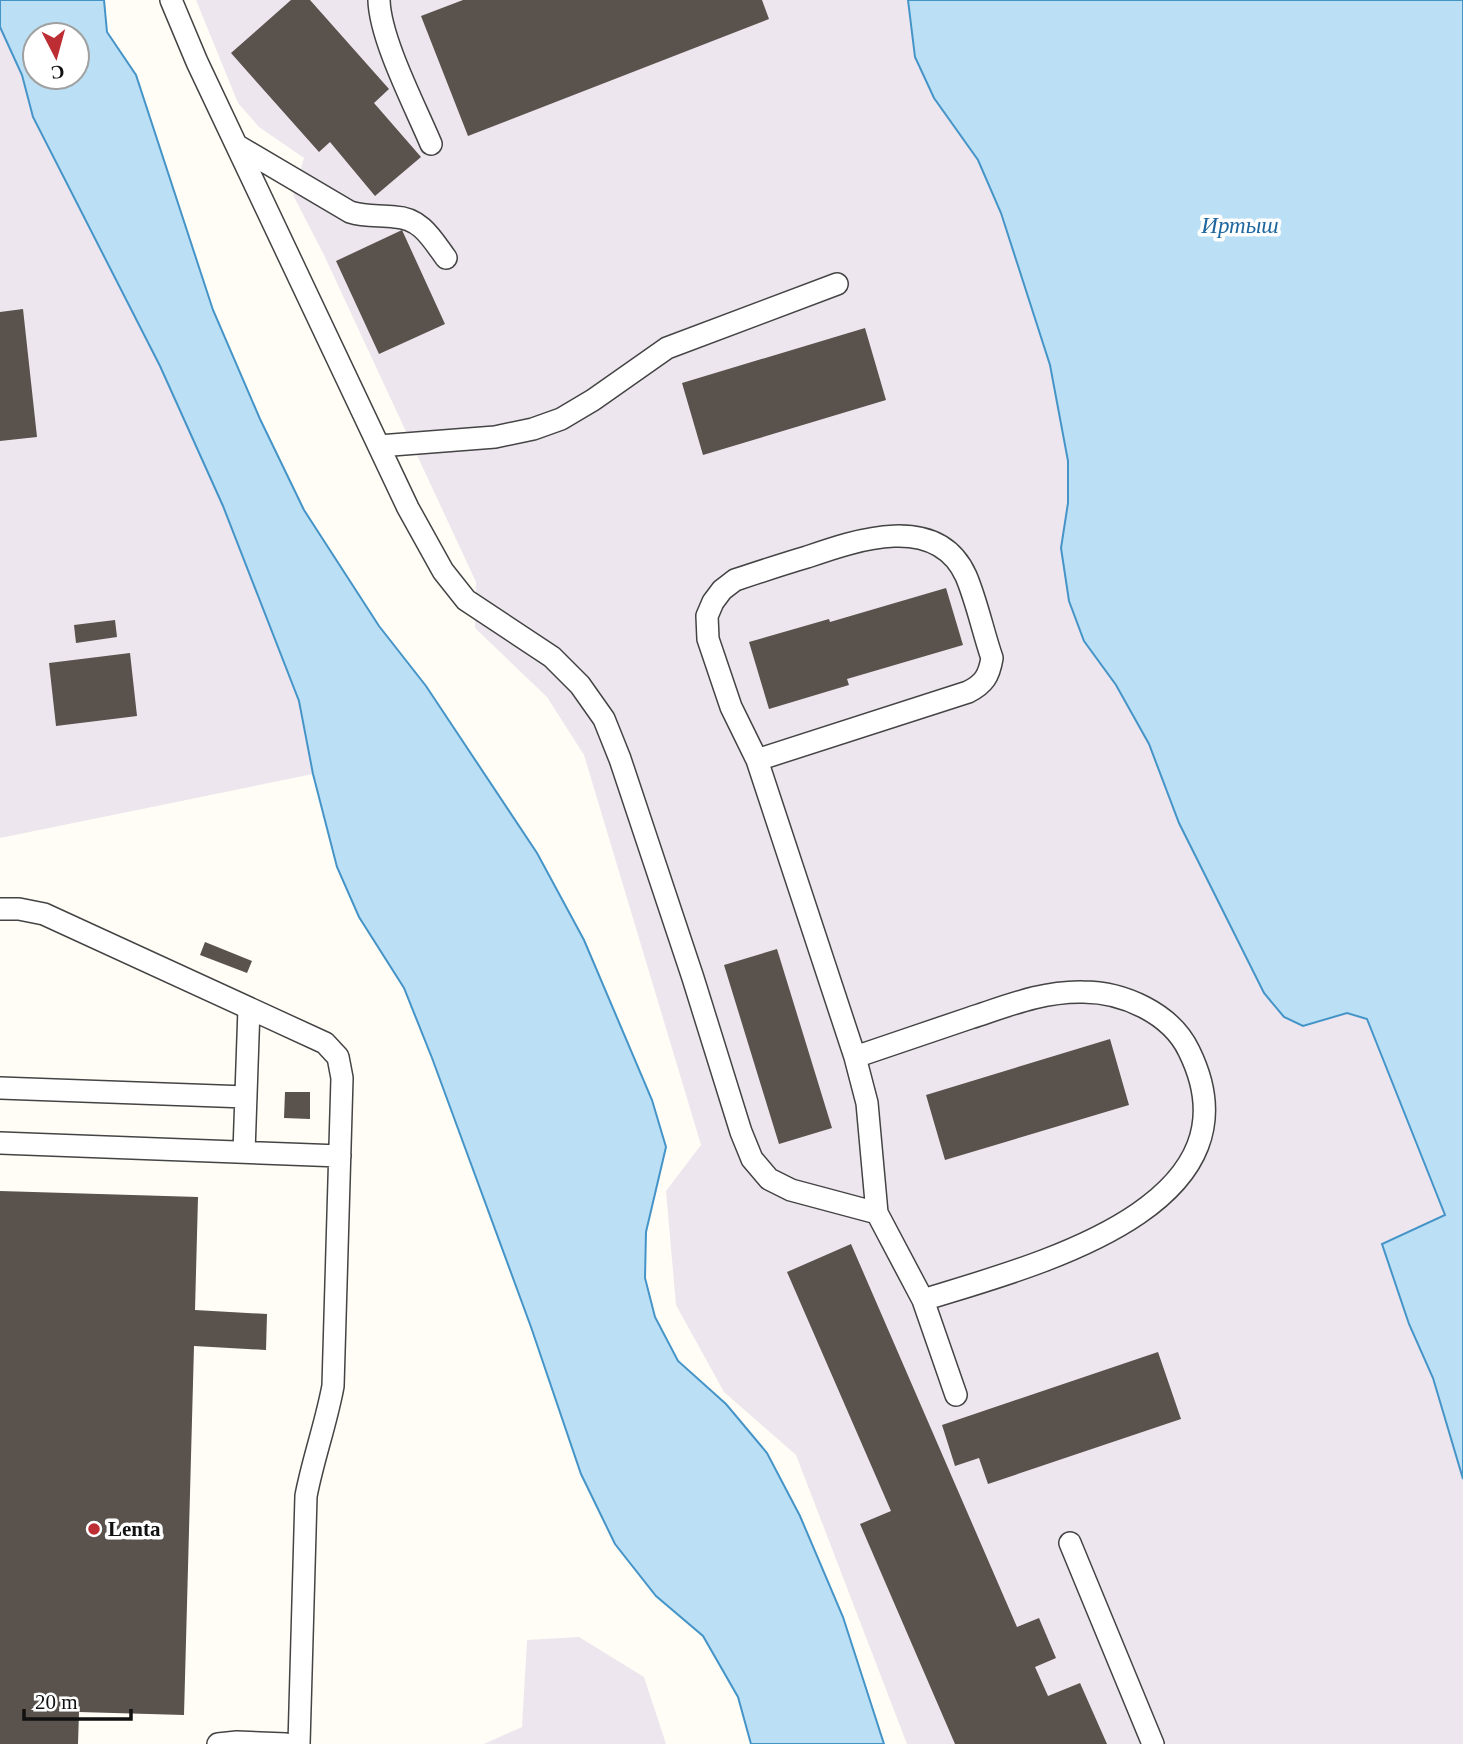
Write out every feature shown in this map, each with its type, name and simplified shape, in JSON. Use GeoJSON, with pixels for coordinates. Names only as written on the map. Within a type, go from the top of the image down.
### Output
{"type":"FeatureCollection","features":[{"type":"Feature","properties":{"kind":"lane"},"geometry":{"type":"LineString","coordinates":[[171,0],[197,62],[408,508],[443,570],[466,600],[552,657],[580,685],[604,719],[620,758],[741,1132],[752,1158],[769,1179],[792,1190],[877,1213]]}},
{"type":"Feature","properties":{"kind":"lane"},"geometry":{"type":"LineString","coordinates":[[379,0],[380,15],[387,38],[431,144]]}},
{"type":"Feature","properties":{"kind":"lane"},"geometry":{"type":"LineString","coordinates":[[238,146],[350,212],[366,217],[398,216],[415,222],[428,233],[446,258]]}},
{"type":"Feature","properties":{"kind":"lane"},"geometry":{"type":"LineString","coordinates":[[379,446],[495,438],[533,429],[561,419],[593,400],[667,348],[837,284]]}},
{"type":"Feature","properties":{"kind":"lane"},"geometry":{"type":"LineString","coordinates":[[757,760],[968,692],[982,685],[990,671],[992,658],[966,575],[954,558],[939,545],[915,538],[887,535],[860,539],[735,580],[722,590],[707,616],[708,639],[731,707],[757,760],[855,1057],[867,1103],[877,1213],[923,1300],[956,1395]]}},
{"type":"Feature","properties":{"kind":"lane"},"geometry":{"type":"LineString","coordinates":[[0,909],[19,909],[44,914],[325,1044],[338,1056],[342,1078],[333,1386],[306,1496],[299,1744]]}},
{"type":"Feature","properties":{"kind":"lane"},"geometry":{"type":"LineString","coordinates":[[855,1057],[1027,999],[1059,993],[1085,992],[1115,996],[1140,1005],[1167,1023],[1186,1045],[1197,1068],[1203,1093],[1204,1116],[1199,1144],[1185,1168],[1165,1192],[1135,1216],[1063,1254],[923,1300]]}},
{"type":"Feature","properties":{"kind":"lane"},"geometry":{"type":"LineString","coordinates":[[244,1152],[249,1008]]}},
{"type":"Feature","properties":{"kind":"lane"},"geometry":{"type":"LineString","coordinates":[[0,1088],[246,1097]]}},
{"type":"Feature","properties":{"kind":"lane"},"geometry":{"type":"LineString","coordinates":[[0,1143],[340,1156]]}},
{"type":"Feature","properties":{"kind":"lane"},"geometry":{"type":"LineString","coordinates":[[1070,1543],[1153,1744]]}},
{"type":"Feature","properties":{"kind":"lane"},"geometry":{"type":"LineString","coordinates":[[218,1744],[286,1744]]}},
{"type":"Feature","properties":{"kind":"shaded area"},"geometry":{"type":"Polygon","coordinates":[[[196,0],[908,0],[915,57],[934,98],[978,160],[1001,213],[1050,365],[1068,461],[1068,503],[1084,641],[1116,685],[1149,744],[1179,823],[1201,864],[1303,1026],[1347,1013],[1367,1019],[1445,1216],[1382,1244],[1409,1324],[1433,1378],[1463,1479],[1463,1744],[907,1744],[796,1455],[724,1392],[676,1305],[666,1191],[701,1145],[584,755],[547,697],[475,628],[476,582],[323,253],[293,195],[304,158],[259,127],[238,103],[196,0]]]}},
{"type":"Feature","properties":{"kind":"shaded area"},"geometry":{"type":"Polygon","coordinates":[[[0,27],[21,73],[21,91],[26,91],[33,117],[160,366],[223,506],[299,701],[313,774],[0,838],[0,27]]]}},
{"type":"Feature","properties":{"kind":"shaded area"},"geometry":{"type":"Polygon","coordinates":[[[579,1637],[644,1677],[666,1744],[484,1744],[522,1727],[527,1640],[579,1637]]]}},
{"type":"Feature","properties":{"kind":"water"},"geometry":{"type":"Polygon","coordinates":[[[0,0],[104,0],[107,32],[136,75],[213,310],[260,419],[304,510],[379,626],[426,686],[537,853],[584,940],[652,1100],[666,1147],[646,1232],[645,1278],[655,1317],[678,1361],[726,1404],[767,1453],[800,1516],[843,1617],[884,1744],[751,1744],[738,1697],[703,1636],[656,1596],[615,1544],[581,1474],[531,1327],[404,988],[359,917],[337,867],[313,774],[299,701],[223,506],[160,366],[33,117],[26,91],[91,91],[91,21],[21,21],[21,73],[0,27],[0,0]]]}},
{"type":"Feature","properties":{"kind":"water","name":"Иртыш"},"geometry":{"type":"Polygon","coordinates":[[[908,0],[1463,0],[1463,1479],[1433,1378],[1409,1324],[1382,1244],[1445,1215],[1367,1019],[1347,1013],[1303,1026],[1284,1017],[1264,993],[1179,823],[1149,744],[1116,685],[1084,641],[1069,601],[1061,548],[1068,503],[1068,461],[1050,365],[1001,213],[978,160],[934,98],[915,57],[908,0]]]}},
{"type":"Feature","properties":{"kind":"building"},"geometry":{"type":"Polygon","coordinates":[[[291,0],[310,0],[389,89],[374,103],[421,157],[375,196],[330,142],[319,152],[231,53],[291,0]]]}},
{"type":"Feature","properties":{"kind":"building"},"geometry":{"type":"Polygon","coordinates":[[[463,0],[762,0],[769,19],[468,136],[421,16],[463,0]]]}},
{"type":"Feature","properties":{"kind":"building"},"geometry":{"type":"Polygon","coordinates":[[[402,230],[445,324],[379,354],[336,261],[402,230]]]}},
{"type":"Feature","properties":{"kind":"building"},"geometry":{"type":"Polygon","coordinates":[[[23,309],[37,437],[0,441],[0,312],[23,309]]]}},
{"type":"Feature","properties":{"kind":"building"},"geometry":{"type":"Polygon","coordinates":[[[865,328],[886,400],[703,455],[682,383],[865,328]]]}},
{"type":"Feature","properties":{"kind":"building"},"geometry":{"type":"Polygon","coordinates":[[[946,588],[963,645],[847,679],[849,685],[769,709],[749,642],[829,619],[830,622],[946,588]]]}},
{"type":"Feature","properties":{"kind":"building"},"geometry":{"type":"Polygon","coordinates":[[[115,620],[117,637],[76,643],[74,625],[115,620]]]}},
{"type":"Feature","properties":{"kind":"building"},"geometry":{"type":"Polygon","coordinates":[[[130,653],[137,716],[56,726],[49,663],[130,653]]]}},
{"type":"Feature","properties":{"kind":"building"},"geometry":{"type":"Polygon","coordinates":[[[205,942],[252,961],[247,973],[200,955],[205,942]]]}},
{"type":"Feature","properties":{"kind":"building"},"geometry":{"type":"Polygon","coordinates":[[[777,949],[832,1128],[779,1144],[724,965],[777,949]]]}},
{"type":"Feature","properties":{"kind":"building"},"geometry":{"type":"Polygon","coordinates":[[[1110,1039],[1129,1105],[945,1160],[926,1095],[1110,1039]]]}},
{"type":"Feature","properties":{"kind":"building"},"geometry":{"type":"Polygon","coordinates":[[[285,1092],[310,1092],[310,1119],[284,1118],[285,1092]]]}},
{"type":"Feature","properties":{"kind":"building","name":"Lenta"},"geometry":{"type":"Polygon","coordinates":[[[0,1191],[198,1197],[195,1310],[267,1314],[266,1350],[194,1346],[184,1715],[79,1712],[78,1744],[0,1744],[0,1191]]]}},
{"type":"Feature","properties":{"kind":"building"},"geometry":{"type":"Polygon","coordinates":[[[851,1244],[1017,1627],[1039,1618],[1056,1658],[1035,1667],[1048,1696],[1080,1683],[1107,1744],[955,1744],[860,1524],[891,1511],[787,1272],[851,1244]]]}},
{"type":"Feature","properties":{"kind":"building"},"geometry":{"type":"Polygon","coordinates":[[[1158,1352],[1181,1419],[988,1484],[979,1458],[955,1466],[942,1425],[1158,1352]]]}},
{"type":"Feature","properties":{"kind":"place","name":"Lenta"},"geometry":{"type":"Point","coordinates":[94,1529]}}]}
